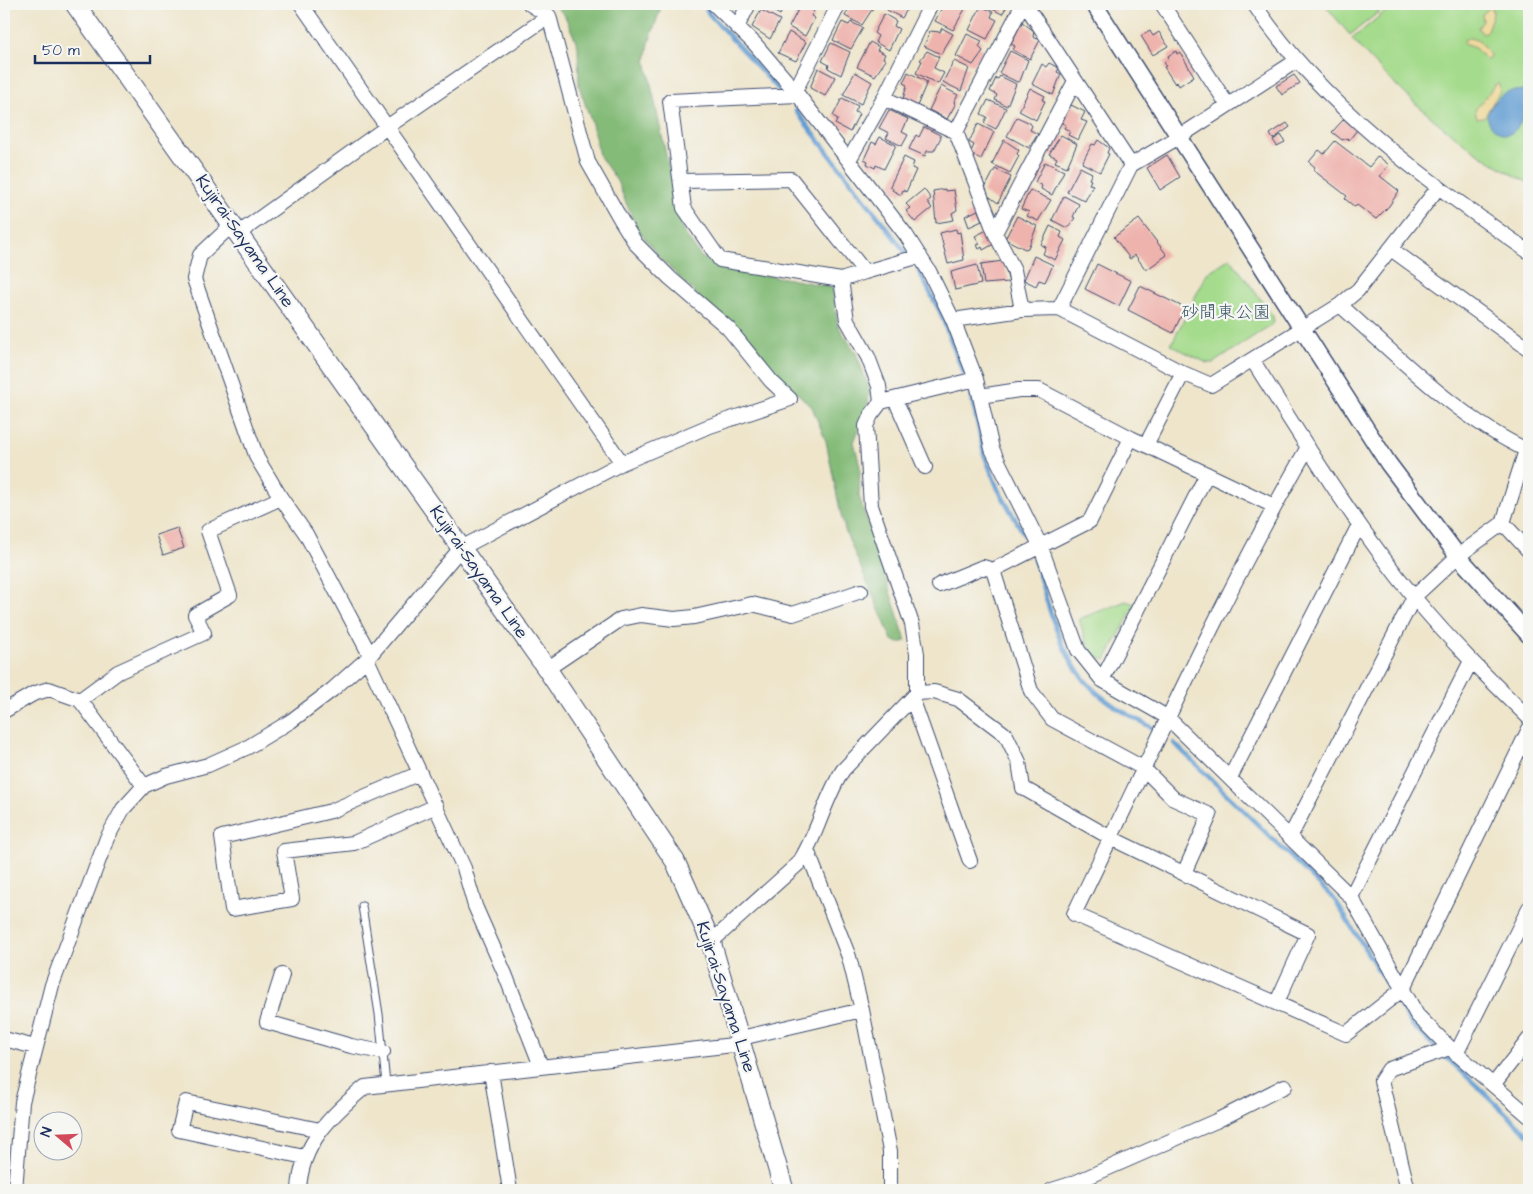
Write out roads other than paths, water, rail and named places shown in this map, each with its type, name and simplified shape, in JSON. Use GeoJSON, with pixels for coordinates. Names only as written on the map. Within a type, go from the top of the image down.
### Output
{"type":"FeatureCollection","features":[{"type":"Feature","properties":{"kind":"main road","name":"Kujirai-Sayama Line"},"geometry":{"type":"LineString","coordinates":[[75,4],[236,228],[547,669],[676,861],[711,942],[742,1041],[784,1190]]}},
{"type":"Feature","properties":{"kind":"street"},"geometry":{"type":"LineString","coordinates":[[301,4],[622,463]]}},
{"type":"Feature","properties":{"kind":"street"},"geometry":{"type":"LineString","coordinates":[[15,1190],[22,1102],[52,985],[107,838],[123,809],[144,786],[166,776],[208,764],[248,747],[291,721],[332,690],[368,657],[461,548],[622,463],[708,427],[790,399],[771,381],[728,328],[670,278],[636,244],[588,162],[549,16],[530,4]]}},
{"type":"Feature","properties":{"kind":"street"},"geometry":{"type":"LineString","coordinates":[[714,4],[738,27],[797,93],[920,256],[953,320],[976,379],[992,448],[1040,545],[1078,650],[1102,680],[1167,718],[1351,897],[1416,1015],[1453,1051],[1529,1116]]}},
{"type":"Feature","properties":{"kind":"street"},"geometry":{"type":"LineString","coordinates":[[738,27],[749,4]]}},
{"type":"Feature","properties":{"kind":"street"},"geometry":{"type":"LineString","coordinates":[[797,93],[839,4]]}},
{"type":"Feature","properties":{"kind":"street"},"geometry":{"type":"LineString","coordinates":[[849,160],[884,98],[931,4]]}},
{"type":"Feature","properties":{"kind":"street"},"geometry":{"type":"LineString","coordinates":[[956,132],[1024,4],[1131,165]]}},
{"type":"Feature","properties":{"kind":"street"},"geometry":{"type":"LineString","coordinates":[[1094,4],[1394,470],[1458,556],[1529,635]]}},
{"type":"Feature","properties":{"kind":"street"},"geometry":{"type":"LineString","coordinates":[[1162,4],[1227,104]]}},
{"type":"Feature","properties":{"kind":"street"},"geometry":{"type":"LineString","coordinates":[[1254,4],[1296,60],[1345,112],[1438,188],[1529,252]]}},
{"type":"Feature","properties":{"kind":"street"},"geometry":{"type":"LineString","coordinates":[[541,1066],[505,974],[474,906],[464,868],[368,657],[306,534],[280,498],[257,458],[194,279],[200,256],[236,228],[549,16]]}},
{"type":"Feature","properties":{"kind":"street"},"geometry":{"type":"LineString","coordinates":[[1059,310],[1131,165],[1179,138],[1227,104],[1296,60]]}},
{"type":"Feature","properties":{"kind":"street"},"geometry":{"type":"LineString","coordinates":[[995,233],[1075,81]]}},
{"type":"Feature","properties":{"kind":"street"},"geometry":{"type":"LineString","coordinates":[[797,93],[670,101],[684,208],[720,260],[841,280],[920,256]]}},
{"type":"Feature","properties":{"kind":"street"},"geometry":{"type":"LineString","coordinates":[[884,98],[956,132],[995,233],[1014,270],[1022,310]]}},
{"type":"Feature","properties":{"kind":"street"},"geometry":{"type":"LineString","coordinates":[[681,181],[791,179],[865,272]]}},
{"type":"Feature","properties":{"kind":"street"},"geometry":{"type":"LineString","coordinates":[[953,320],[1022,310],[1059,310],[1183,373],[1211,385],[1340,305],[1358,290],[1438,188]]}},
{"type":"Feature","properties":{"kind":"street"},"geometry":{"type":"LineString","coordinates":[[1391,249],[1529,349]]}},
{"type":"Feature","properties":{"kind":"street"},"geometry":{"type":"LineString","coordinates":[[841,280],[847,320],[868,358],[879,386],[881,402]]}},
{"type":"Feature","properties":{"kind":"street"},"geometry":{"type":"LineString","coordinates":[[1290,837],[1414,597],[1458,556],[1503,524],[1528,451],[1489,429],[1422,378],[1340,305]]}},
{"type":"Feature","properties":{"kind":"street"},"geometry":{"type":"LineString","coordinates":[[1252,361],[1359,525],[1414,597],[1470,661],[1529,718]]}},
{"type":"Feature","properties":{"kind":"street"},"geometry":{"type":"LineString","coordinates":[[1146,445],[1183,373]]}},
{"type":"Feature","properties":{"kind":"street"},"geometry":{"type":"LineString","coordinates":[[970,861],[914,695],[917,654],[912,624],[871,506],[866,426],[871,415],[881,402],[976,379]]}},
{"type":"Feature","properties":{"kind":"street"},"geometry":{"type":"LineString","coordinates":[[980,396],[1019,390],[1039,390],[1131,438],[1274,506]]}},
{"type":"Feature","properties":{"kind":"street"},"geometry":{"type":"LineString","coordinates":[[895,399],[925,467]]}},
{"type":"Feature","properties":{"kind":"street"},"geometry":{"type":"LineString","coordinates":[[939,585],[983,567],[993,570],[1090,521],[1131,438]]}},
{"type":"Feature","properties":{"kind":"street"},"geometry":{"type":"LineString","coordinates":[[1308,447],[1274,506],[1167,718],[1074,914],[1346,1034],[1403,989],[1529,729]]}},
{"type":"Feature","properties":{"kind":"street"},"geometry":{"type":"LineString","coordinates":[[1102,680],[1207,474]]}},
{"type":"Feature","properties":{"kind":"street"},"geometry":{"type":"LineString","coordinates":[[80,700],[118,672],[204,633],[195,614],[230,595],[208,531],[280,498]]}},
{"type":"Feature","properties":{"kind":"street"},"geometry":{"type":"LineString","coordinates":[[1503,524],[1529,551]]}},
{"type":"Feature","properties":{"kind":"street"},"geometry":{"type":"LineString","coordinates":[[1230,778],[1359,525]]}},
{"type":"Feature","properties":{"kind":"street"},"geometry":{"type":"LineString","coordinates":[[993,570],[1030,691],[1052,719],[1143,768],[1174,798],[1210,816],[1184,873]]}},
{"type":"Feature","properties":{"kind":"street"},"geometry":{"type":"LineString","coordinates":[[547,669],[621,619],[632,615],[674,618],[694,617],[752,604],[793,614],[861,591]]}},
{"type":"Feature","properties":{"kind":"street"},"geometry":{"type":"LineString","coordinates":[[1351,897],[1470,661]]}},
{"type":"Feature","properties":{"kind":"street"},"geometry":{"type":"LineString","coordinates":[[4,711],[33,694],[49,689],[80,700],[144,786]]}},
{"type":"Feature","properties":{"kind":"street"},"geometry":{"type":"LineString","coordinates":[[711,942],[798,864],[807,850],[834,784],[844,770],[914,695],[934,692],[958,699],[990,720],[1006,735],[1019,762],[1023,788],[1111,838],[1308,934],[1277,1002]]}},
{"type":"Feature","properties":{"kind":"street"},"geometry":{"type":"LineString","coordinates":[[420,773],[331,811],[222,837],[232,909],[292,900],[284,851],[354,843],[436,806]]}},
{"type":"Feature","properties":{"kind":"street"},"geometry":{"type":"LineString","coordinates":[[807,850],[849,957],[862,1010],[890,1151],[890,1190]]}},
{"type":"Feature","properties":{"kind":"street"},"geometry":{"type":"LineString","coordinates":[[1453,1051],[1529,908]]}},
{"type":"Feature","properties":{"kind":"street"},"geometry":{"type":"LineString","coordinates":[[282,975],[267,1022],[351,1046],[383,1052]]}},
{"type":"Feature","properties":{"kind":"street"},"geometry":{"type":"LineString","coordinates":[[299,1190],[304,1157],[320,1130],[332,1114],[365,1087],[742,1041],[862,1010]]}},
{"type":"Feature","properties":{"kind":"street"},"geometry":{"type":"LineString","coordinates":[[4,1039],[35,1047]]}},
{"type":"Feature","properties":{"kind":"street"},"geometry":{"type":"LineString","coordinates":[[1493,1085],[1529,1039]]}},
{"type":"Feature","properties":{"kind":"street"},"geometry":{"type":"LineString","coordinates":[[1408,1190],[1381,1081],[1388,1068],[1420,1058],[1453,1051]]}},
{"type":"Feature","properties":{"kind":"street"},"geometry":{"type":"LineString","coordinates":[[491,1072],[510,1190]]}},
{"type":"Feature","properties":{"kind":"street"},"geometry":{"type":"LineString","coordinates":[[1052,1190],[1074,1183],[1216,1121],[1285,1086]]}},
{"type":"Feature","properties":{"kind":"street"},"geometry":{"type":"LineString","coordinates":[[304,1157],[179,1130],[186,1102],[320,1130]]}},
{"type":"Feature","properties":{"kind":"lane"},"geometry":{"type":"LineString","coordinates":[[362,906],[386,1084]]}},
{"type":"Feature","properties":{"kind":"water"},"geometry":{"type":"Polygon","coordinates":[[[1529,87],[1525,111],[1518,127],[1513,132],[1506,134],[1494,129],[1487,116],[1497,99],[1504,93],[1524,90],[1529,87]]]}},
{"type":"Feature","properties":{"kind":"waterway"},"geometry":{"type":"LineString","coordinates":[[704,4],[709,14],[782,93]]}},
{"type":"Feature","properties":{"kind":"waterway"},"geometry":{"type":"LineString","coordinates":[[796,111],[907,254]]}},
{"type":"Feature","properties":{"kind":"waterway"},"geometry":{"type":"LineString","coordinates":[[918,269],[940,312],[964,375]]}},
{"type":"Feature","properties":{"kind":"waterway"},"geometry":{"type":"LineString","coordinates":[[970,390],[984,454],[998,489],[1030,545]]}},
{"type":"Feature","properties":{"kind":"waterway"},"geometry":{"type":"LineString","coordinates":[[1034,559],[1056,629],[1072,662],[1094,690],[1108,702],[1156,730]]}},
{"type":"Feature","properties":{"kind":"waterway"},"geometry":{"type":"LineString","coordinates":[[1174,743],[1335,900],[1412,1025],[1437,1049]]}},
{"type":"Feature","properties":{"kind":"waterway"},"geometry":{"type":"LineString","coordinates":[[1443,1054],[1529,1135]]}},
{"type":"Feature","properties":{"kind":"park label","name":"砂間東公園"},"geometry":{"type":"Point","coordinates":[1226,312]}}]}
